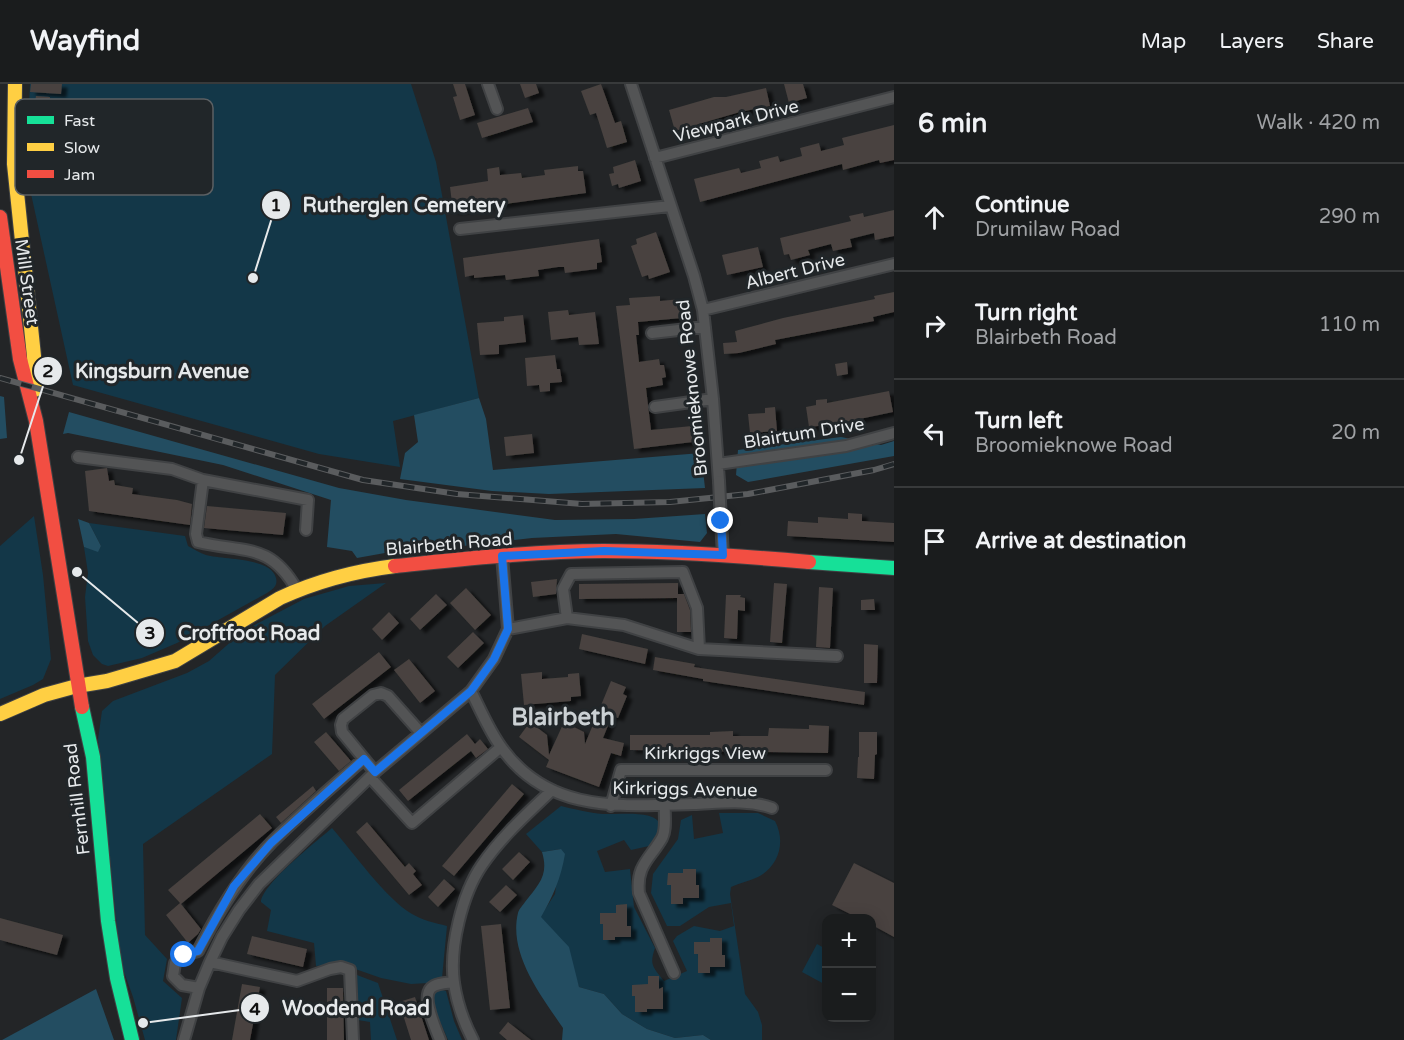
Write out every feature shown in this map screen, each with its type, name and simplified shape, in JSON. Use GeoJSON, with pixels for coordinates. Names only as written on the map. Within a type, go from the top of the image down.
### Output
{"type":"FeatureCollection","features":[{"type":"Feature","properties":{"kind":"main road","name":"Mill Street"},"geometry":{"type":"LineString","coordinates":[[15,84],[15,174]]}},
{"type":"Feature","properties":{"kind":"main road","name":"Mill Street"},"geometry":{"type":"LineString","coordinates":[[17,195],[34,356],[36,422]]}},
{"type":"Feature","properties":{"kind":"main road","name":"Mill Street"},"geometry":{"type":"LineString","coordinates":[[0,217],[20,359],[36,422],[52,519]]}},
{"type":"Feature","properties":{"kind":"main road","name":"Fernhill Road"},"geometry":{"type":"LineString","coordinates":[[52,519],[77,686],[93,757],[109,932],[132,1040]]}},
{"type":"Feature","properties":{"kind":"main road","name":"Blairbeth Road"},"geometry":{"type":"LineString","coordinates":[[0,714],[44,695],[107,681],[175,661],[280,598],[347,573],[393,566],[502,556],[604,551],[723,555],[894,568]]}},
{"type":"Feature","properties":{"kind":"street"},"geometry":{"type":"LineString","coordinates":[[488,84],[497,109]]}},
{"type":"Feature","properties":{"kind":"street","name":"Broomieknowe Road"},"geometry":{"type":"LineString","coordinates":[[631,84],[703,310],[713,399],[723,555]]}},
{"type":"Feature","properties":{"kind":"street","name":"Viewpark Drive"},"geometry":{"type":"LineString","coordinates":[[656,158],[894,97]]}},
{"type":"Feature","properties":{"kind":"street"},"geometry":{"type":"LineString","coordinates":[[460,229],[670,206]]}},
{"type":"Feature","properties":{"kind":"street","name":"Albert Drive"},"geometry":{"type":"LineString","coordinates":[[703,310],[894,264]]}},
{"type":"Feature","properties":{"kind":"street"},"geometry":{"type":"LineString","coordinates":[[652,333],[705,327]]}},
{"type":"Feature","properties":{"kind":"street"},"geometry":{"type":"LineString","coordinates":[[654,407],[713,399]]}},
{"type":"Feature","properties":{"kind":"street","name":"Blairtum Drive"},"geometry":{"type":"LineString","coordinates":[[718,464],[846,446],[894,433]]}},
{"type":"Feature","properties":{"kind":"street"},"geometry":{"type":"LineString","coordinates":[[78,457],[172,469],[203,480],[308,500],[306,530]]}},
{"type":"Feature","properties":{"kind":"street"},"geometry":{"type":"LineString","coordinates":[[203,480],[196,534],[198,542],[253,550],[276,561],[288,574],[297,590]]}},
{"type":"Feature","properties":{"kind":"street"},"geometry":{"type":"LineString","coordinates":[[184,1040],[199,988],[210,962],[234,918],[259,884],[373,774],[471,691],[494,659],[508,629],[502,556]]}},
{"type":"Feature","properties":{"kind":"street"},"geometry":{"type":"LineString","coordinates":[[567,618],[562,589],[571,574],[683,572],[697,608],[699,649]]}},
{"type":"Feature","properties":{"kind":"street"},"geometry":{"type":"LineString","coordinates":[[508,629],[567,618],[624,626],[699,649],[837,656]]}},
{"type":"Feature","properties":{"kind":"street","name":"Kirkriggs Avenue"},"geometry":{"type":"LineString","coordinates":[[471,691],[501,747],[526,775],[551,791],[611,806],[740,803],[772,808]]}},
{"type":"Feature","properties":{"kind":"street"},"geometry":{"type":"LineString","coordinates":[[421,733],[388,696],[381,693],[373,695],[344,719],[341,725],[342,732],[412,823],[501,747]]}},
{"type":"Feature","properties":{"kind":"street"},"geometry":{"type":"LineString","coordinates":[[199,988],[182,985],[173,976],[175,963],[184,955],[198,951],[234,886],[271,843],[364,759]]}},
{"type":"Feature","properties":{"kind":"street","name":"Kirkriggs View"},"geometry":{"type":"LineString","coordinates":[[611,806],[621,770],[826,770]]}},
{"type":"Feature","properties":{"kind":"street"},"geometry":{"type":"LineString","coordinates":[[473,1040],[463,1016],[454,982],[459,918],[468,891],[481,866],[497,846],[551,791]]}},
{"type":"Feature","properties":{"kind":"street"},"geometry":{"type":"LineString","coordinates":[[664,805],[663,837],[641,868],[638,885],[639,893],[674,974]]}},
{"type":"Feature","properties":{"kind":"street"},"geometry":{"type":"LineString","coordinates":[[210,962],[297,981],[330,969],[341,967],[350,970],[352,1040]]}},
{"type":"Feature","properties":{"kind":"street"},"geometry":{"type":"LineString","coordinates":[[440,1040],[427,999],[428,992],[439,984],[454,982]]}},
{"type":"Feature","properties":{"kind":"shaded area"},"geometry":{"type":"Polygon","coordinates":[[[30,84],[411,84],[436,162],[479,398],[393,421],[400,467],[319,454],[73,385],[31,195],[213,195],[213,99],[29,99],[30,84]]]}},
{"type":"Feature","properties":{"kind":"shaded area"},"geometry":{"type":"Polygon","coordinates":[[[0,396],[4,397],[7,438],[0,439],[0,396]]]}},
{"type":"Feature","properties":{"kind":"shaded area"},"geometry":{"type":"Polygon","coordinates":[[[479,398],[486,419],[493,470],[701,453],[705,488],[549,494],[492,491],[400,479],[405,453],[418,442],[414,415],[479,398]]]}},
{"type":"Feature","properties":{"kind":"shaded area"},"geometry":{"type":"Polygon","coordinates":[[[69,412],[339,488],[406,500],[555,520],[634,519],[705,514],[707,533],[700,542],[616,534],[532,538],[396,551],[357,558],[352,551],[327,547],[331,500],[223,465],[68,433],[63,434],[69,412]]]}},
{"type":"Feature","properties":{"kind":"shaded area"},"geometry":{"type":"Polygon","coordinates":[[[841,437],[881,445],[894,441],[894,456],[748,482],[736,475],[738,450],[841,437]]]}},
{"type":"Feature","properties":{"kind":"shaded area"},"geometry":{"type":"Polygon","coordinates":[[[34,516],[43,575],[51,659],[43,679],[0,699],[0,546],[34,516]]]}},
{"type":"Feature","properties":{"kind":"shaded area"},"geometry":{"type":"Polygon","coordinates":[[[78,519],[89,523],[101,546],[98,552],[84,547],[78,519]]]}},
{"type":"Feature","properties":{"kind":"shaded area"},"geometry":{"type":"Polygon","coordinates":[[[89,523],[185,536],[188,546],[204,554],[246,560],[265,566],[272,571],[276,578],[276,585],[267,593],[177,643],[142,658],[108,666],[102,664],[93,655],[88,641],[85,597],[88,573],[84,547],[98,551],[101,546],[89,523]]]}},
{"type":"Feature","properties":{"kind":"shaded area"},"geometry":{"type":"Polygon","coordinates":[[[386,583],[325,626],[275,675],[272,754],[143,844],[145,935],[167,959],[163,981],[182,998],[176,1040],[145,1040],[119,949],[98,739],[102,711],[113,701],[187,673],[209,661],[243,631],[304,599],[349,586],[386,583]]]}},
{"type":"Feature","properties":{"kind":"shaded area"},"geometry":{"type":"Polygon","coordinates":[[[561,806],[598,813],[644,815],[657,820],[660,825],[649,846],[631,850],[624,840],[597,851],[605,872],[630,869],[634,907],[655,948],[652,958],[653,966],[664,981],[687,971],[673,941],[677,936],[694,926],[720,931],[734,926],[731,903],[709,907],[680,926],[667,926],[651,893],[653,874],[678,839],[681,820],[692,815],[694,839],[723,833],[719,813],[758,813],[775,821],[780,837],[776,860],[758,877],[731,887],[730,894],[745,994],[758,1012],[762,1025],[762,1040],[711,1040],[703,1035],[675,1038],[647,1029],[622,1014],[604,994],[579,987],[564,942],[540,917],[555,894],[561,849],[542,852],[526,834],[561,806]]]}},
{"type":"Feature","properties":{"kind":"shaded area"},"geometry":{"type":"Polygon","coordinates":[[[332,828],[391,898],[420,918],[447,926],[442,978],[428,983],[411,984],[381,978],[341,964],[316,966],[314,943],[267,931],[271,910],[261,902],[264,894],[291,863],[332,828]]]}},
{"type":"Feature","properties":{"kind":"shaded area"},"geometry":{"type":"Polygon","coordinates":[[[561,849],[565,854],[561,871],[553,894],[541,917],[569,947],[579,987],[604,994],[622,1014],[647,1029],[675,1038],[703,1035],[711,1040],[562,1040],[563,1028],[537,989],[522,959],[516,928],[519,910],[541,879],[544,867],[542,852],[561,849]]]}},
{"type":"Feature","properties":{"kind":"shaded area"},"geometry":{"type":"Polygon","coordinates":[[[817,944],[822,947],[822,983],[802,972],[817,944]]]}},
{"type":"Feature","properties":{"kind":"shaded area"},"geometry":{"type":"Polygon","coordinates":[[[357,975],[378,983],[397,1040],[371,1040],[370,1022],[358,1020],[357,975]]]}},
{"type":"Feature","properties":{"kind":"shaded area"},"geometry":{"type":"Polygon","coordinates":[[[96,989],[114,1040],[2,1040],[96,989]]]}},
{"type":"Feature","properties":{"kind":"shaded area"},"geometry":{"type":"Polygon","coordinates":[[[439,989],[446,991],[462,1040],[448,1040],[433,1000],[433,994],[439,989]]]}},
{"type":"Feature","properties":{"kind":"building"},"geometry":{"type":"Polygon","coordinates":[[[31,84],[62,84],[61,94],[30,92],[31,84]]]}},
{"type":"Feature","properties":{"kind":"building"},"geometry":{"type":"Polygon","coordinates":[[[453,84],[465,84],[475,115],[460,120],[453,97],[457,96],[453,84]]]}},
{"type":"Feature","properties":{"kind":"building"},"geometry":{"type":"Polygon","coordinates":[[[520,84],[536,84],[539,93],[525,98],[520,84]]]}},
{"type":"Feature","properties":{"kind":"building"},"geometry":{"type":"Polygon","coordinates":[[[601,84],[615,123],[621,121],[627,142],[607,148],[596,113],[590,115],[581,91],[601,84]]]}},
{"type":"Feature","properties":{"kind":"building"},"geometry":{"type":"Polygon","coordinates":[[[784,84],[803,84],[807,98],[789,103],[784,84]]]}},
{"type":"Feature","properties":{"kind":"building"},"geometry":{"type":"Polygon","coordinates":[[[766,88],[770,106],[740,112],[675,131],[669,110],[714,97],[726,97],[766,88]]]}},
{"type":"Feature","properties":{"kind":"building"},"geometry":{"type":"Polygon","coordinates":[[[36,96],[50,97],[50,99],[36,99],[36,96]]]}},
{"type":"Feature","properties":{"kind":"building"},"geometry":{"type":"Polygon","coordinates":[[[528,108],[533,122],[482,138],[477,123],[528,108]]]}},
{"type":"Feature","properties":{"kind":"building"},"geometry":{"type":"Polygon","coordinates":[[[894,125],[894,160],[880,163],[879,160],[843,170],[842,164],[700,202],[694,179],[739,168],[741,173],[761,168],[759,161],[778,156],[780,162],[802,156],[800,148],[819,143],[821,151],[844,145],[842,138],[894,125]]]}},
{"type":"Feature","properties":{"kind":"building"},"geometry":{"type":"Polygon","coordinates":[[[635,160],[641,181],[619,188],[618,184],[612,186],[609,174],[614,173],[613,167],[635,160]]]}},
{"type":"Feature","properties":{"kind":"building"},"geometry":{"type":"Polygon","coordinates":[[[578,166],[578,171],[583,171],[586,193],[453,211],[450,187],[488,181],[487,169],[499,167],[500,175],[521,173],[522,178],[545,175],[544,170],[578,166]]]}},
{"type":"Feature","properties":{"kind":"building"},"geometry":{"type":"Polygon","coordinates":[[[894,210],[894,236],[875,240],[874,233],[850,239],[852,247],[833,251],[831,244],[808,250],[810,255],[791,260],[789,254],[784,255],[780,238],[851,221],[849,216],[863,213],[864,217],[894,210]]]}},
{"type":"Feature","properties":{"kind":"building"},"geometry":{"type":"Polygon","coordinates":[[[656,232],[670,272],[649,279],[648,275],[642,277],[631,246],[637,244],[636,239],[656,232]]]}},
{"type":"Feature","properties":{"kind":"building"},"geometry":{"type":"Polygon","coordinates":[[[599,239],[602,262],[597,263],[597,269],[565,273],[564,267],[558,267],[538,270],[539,276],[506,280],[505,275],[465,277],[463,258],[599,239]]]}},
{"type":"Feature","properties":{"kind":"building"},"geometry":{"type":"Polygon","coordinates":[[[758,247],[763,267],[727,275],[722,255],[758,247]]]}},
{"type":"Feature","properties":{"kind":"building"},"geometry":{"type":"Polygon","coordinates":[[[894,292],[894,312],[873,317],[874,321],[775,340],[776,344],[739,353],[724,354],[723,343],[737,342],[735,331],[783,318],[875,299],[874,296],[894,292]]]}},
{"type":"Feature","properties":{"kind":"building"},"geometry":{"type":"Polygon","coordinates":[[[660,296],[660,301],[681,299],[682,318],[638,322],[639,335],[636,335],[639,362],[659,359],[660,365],[664,365],[666,377],[662,378],[663,385],[646,388],[651,430],[692,426],[693,442],[634,449],[616,306],[630,305],[629,298],[660,296]]]}},
{"type":"Feature","properties":{"kind":"building"},"geometry":{"type":"Polygon","coordinates":[[[568,310],[569,315],[595,312],[599,344],[579,345],[578,337],[551,340],[548,312],[568,310]]]}},
{"type":"Feature","properties":{"kind":"building"},"geometry":{"type":"Polygon","coordinates":[[[523,315],[526,342],[499,345],[499,354],[480,355],[477,323],[504,321],[504,317],[523,315]]]}},
{"type":"Feature","properties":{"kind":"building"},"geometry":{"type":"Polygon","coordinates":[[[555,355],[562,382],[550,383],[550,391],[540,392],[539,385],[527,386],[525,358],[555,355]]]}},
{"type":"Feature","properties":{"kind":"building"},"geometry":{"type":"Polygon","coordinates":[[[847,362],[848,374],[837,376],[835,364],[847,362]]]}},
{"type":"Feature","properties":{"kind":"building"},"geometry":{"type":"Polygon","coordinates":[[[889,391],[893,412],[809,427],[806,407],[816,405],[816,400],[827,399],[827,403],[889,391]]]}},
{"type":"Feature","properties":{"kind":"building"},"geometry":{"type":"Polygon","coordinates":[[[775,407],[777,431],[750,433],[748,414],[765,413],[765,408],[775,407]]]}},
{"type":"Feature","properties":{"kind":"building"},"geometry":{"type":"Polygon","coordinates":[[[532,434],[534,453],[506,456],[504,437],[532,434]]]}},
{"type":"Feature","properties":{"kind":"building"},"geometry":{"type":"Polygon","coordinates":[[[107,468],[109,481],[114,480],[115,485],[133,488],[132,494],[192,504],[190,525],[89,511],[85,471],[107,468]]]}},
{"type":"Feature","properties":{"kind":"building"},"geometry":{"type":"Polygon","coordinates":[[[207,506],[286,513],[283,535],[204,528],[207,506]]]}},
{"type":"Feature","properties":{"kind":"building"},"geometry":{"type":"Polygon","coordinates":[[[848,513],[862,514],[862,521],[894,523],[894,542],[787,536],[788,521],[818,523],[818,517],[848,519],[848,513]]]}},
{"type":"Feature","properties":{"kind":"building"},"geometry":{"type":"Polygon","coordinates":[[[557,579],[556,594],[533,597],[531,582],[557,579]]]}},
{"type":"Feature","properties":{"kind":"building"},"geometry":{"type":"Polygon","coordinates":[[[678,583],[678,594],[684,594],[690,610],[691,632],[677,632],[677,598],[579,599],[579,584],[678,583]]]}},
{"type":"Feature","properties":{"kind":"building"},"geometry":{"type":"Polygon","coordinates":[[[774,583],[787,584],[782,643],[770,642],[774,583]]]}},
{"type":"Feature","properties":{"kind":"building"},"geometry":{"type":"Polygon","coordinates":[[[819,587],[833,588],[830,648],[816,647],[819,587]]]}},
{"type":"Feature","properties":{"kind":"building"},"geometry":{"type":"Polygon","coordinates":[[[466,588],[491,615],[475,630],[450,603],[466,588]]]}},
{"type":"Feature","properties":{"kind":"building"},"geometry":{"type":"Polygon","coordinates":[[[436,594],[447,605],[420,630],[410,619],[436,594]]]}},
{"type":"Feature","properties":{"kind":"building"},"geometry":{"type":"Polygon","coordinates":[[[726,595],[741,595],[740,597],[745,598],[745,611],[738,610],[737,639],[724,638],[726,595]]]}},
{"type":"Feature","properties":{"kind":"building"},"geometry":{"type":"Polygon","coordinates":[[[874,599],[875,610],[861,610],[861,600],[874,599]]]}},
{"type":"Feature","properties":{"kind":"building"},"geometry":{"type":"Polygon","coordinates":[[[389,612],[399,623],[382,640],[372,629],[389,612]]]}},
{"type":"Feature","properties":{"kind":"building"},"geometry":{"type":"Polygon","coordinates":[[[473,632],[484,643],[458,668],[447,657],[473,632]]]}},
{"type":"Feature","properties":{"kind":"building"},"geometry":{"type":"Polygon","coordinates":[[[582,634],[648,649],[645,664],[579,649],[582,634]]]}},
{"type":"Feature","properties":{"kind":"building"},"geometry":{"type":"Polygon","coordinates":[[[864,644],[878,645],[877,683],[864,683],[864,644]]]}},
{"type":"Feature","properties":{"kind":"building"},"geometry":{"type":"Polygon","coordinates":[[[379,652],[391,667],[324,719],[312,704],[379,652]]]}},
{"type":"Feature","properties":{"kind":"building"},"geometry":{"type":"Polygon","coordinates":[[[655,657],[695,664],[694,667],[865,692],[864,705],[703,681],[703,679],[653,670],[655,657]]]}},
{"type":"Feature","properties":{"kind":"building"},"geometry":{"type":"Polygon","coordinates":[[[409,659],[435,691],[420,703],[394,670],[409,659]]]}},
{"type":"Feature","properties":{"kind":"building"},"geometry":{"type":"Polygon","coordinates":[[[542,672],[542,679],[568,677],[568,674],[579,673],[581,696],[571,697],[571,701],[524,705],[521,674],[542,672]]]}},
{"type":"Feature","properties":{"kind":"building"},"geometry":{"type":"Polygon","coordinates":[[[611,681],[626,687],[623,694],[627,696],[618,718],[612,716],[603,738],[624,743],[621,756],[611,753],[599,787],[546,767],[549,760],[519,737],[530,722],[547,735],[549,755],[564,722],[584,732],[585,744],[611,681]]]}},
{"type":"Feature","properties":{"kind":"building"},"geometry":{"type":"Polygon","coordinates":[[[809,725],[829,726],[828,753],[630,750],[630,735],[710,735],[710,732],[733,731],[733,736],[768,736],[769,728],[809,729],[809,725]]]}},
{"type":"Feature","properties":{"kind":"building"},"geometry":{"type":"Polygon","coordinates":[[[326,732],[351,761],[339,771],[314,742],[326,732]]]}},
{"type":"Feature","properties":{"kind":"building"},"geometry":{"type":"Polygon","coordinates":[[[859,732],[877,732],[874,779],[857,778],[859,732]]]}},
{"type":"Feature","properties":{"kind":"building"},"geometry":{"type":"Polygon","coordinates":[[[467,734],[475,744],[480,739],[488,749],[476,758],[471,751],[408,801],[399,790],[467,734]]]}},
{"type":"Feature","properties":{"kind":"building"},"geometry":{"type":"Polygon","coordinates":[[[512,784],[524,794],[454,876],[442,866],[512,784]]]}},
{"type":"Feature","properties":{"kind":"building"},"geometry":{"type":"Polygon","coordinates":[[[313,786],[316,791],[281,823],[276,817],[313,786]]]}},
{"type":"Feature","properties":{"kind":"building"},"geometry":{"type":"Polygon","coordinates":[[[260,814],[272,828],[181,904],[201,929],[188,943],[166,915],[180,903],[168,890],[260,814]]]}},
{"type":"Feature","properties":{"kind":"building"},"geometry":{"type":"Polygon","coordinates":[[[367,822],[405,867],[409,863],[416,871],[413,874],[422,885],[409,895],[356,832],[367,822]]]}},
{"type":"Feature","properties":{"kind":"building"},"geometry":{"type":"Polygon","coordinates":[[[519,852],[530,862],[513,880],[502,869],[519,852]]]}},
{"type":"Feature","properties":{"kind":"building"},"geometry":{"type":"Polygon","coordinates":[[[854,863],[894,883],[894,937],[876,927],[876,914],[850,914],[832,905],[854,863]]]}},
{"type":"Feature","properties":{"kind":"building"},"geometry":{"type":"Polygon","coordinates":[[[683,869],[696,869],[699,898],[683,898],[683,904],[671,904],[671,885],[667,885],[668,873],[683,873],[683,869]]]}},
{"type":"Feature","properties":{"kind":"building"},"geometry":{"type":"Polygon","coordinates":[[[444,879],[455,889],[438,907],[428,897],[444,879]]]}},
{"type":"Feature","properties":{"kind":"building"},"geometry":{"type":"Polygon","coordinates":[[[506,885],[517,895],[500,912],[489,902],[506,885]]]}},
{"type":"Feature","properties":{"kind":"building"},"geometry":{"type":"Polygon","coordinates":[[[627,904],[627,926],[631,926],[631,937],[603,940],[600,913],[616,913],[616,905],[627,904]]]}},
{"type":"Feature","properties":{"kind":"building"},"geometry":{"type":"Polygon","coordinates":[[[0,918],[63,935],[57,955],[0,940],[0,918]]]}},
{"type":"Feature","properties":{"kind":"building"},"geometry":{"type":"Polygon","coordinates":[[[501,924],[510,1008],[490,1010],[481,926],[501,924]]]}},
{"type":"Feature","properties":{"kind":"building"},"geometry":{"type":"Polygon","coordinates":[[[252,936],[307,949],[303,967],[247,954],[252,936]]]}},
{"type":"Feature","properties":{"kind":"building"},"geometry":{"type":"Polygon","coordinates":[[[710,938],[722,938],[725,967],[710,967],[710,973],[698,973],[698,954],[694,954],[694,942],[710,942],[710,938]]]}},
{"type":"Feature","properties":{"kind":"building"},"geometry":{"type":"Polygon","coordinates":[[[648,976],[659,976],[659,989],[663,987],[663,1009],[635,1012],[632,985],[648,984],[648,976]]]}},
{"type":"Feature","properties":{"kind":"building"},"geometry":{"type":"Polygon","coordinates":[[[242,984],[260,987],[250,1040],[232,1040],[242,984]]]}},
{"type":"Feature","properties":{"kind":"building"},"geometry":{"type":"Polygon","coordinates":[[[327,988],[343,988],[344,1040],[327,1040],[327,988]]]}},
{"type":"Feature","properties":{"kind":"building"},"geometry":{"type":"Polygon","coordinates":[[[415,997],[429,1040],[411,1040],[399,1002],[415,997]]]}},
{"type":"Feature","properties":{"kind":"building"},"geometry":{"type":"Polygon","coordinates":[[[508,1022],[531,1040],[507,1040],[499,1033],[508,1022]]]}},
{"type":"Feature","properties":{"kind":"railway"},"geometry":{"type":"LineString","coordinates":[[0,378],[363,480],[457,494],[582,504],[670,502],[748,494],[874,470],[894,464]]}},
{"type":"Feature","properties":{"kind":"traffic: fast"},"geometry":{"type":"LineString","coordinates":[[809,562],[894,568]]}},
{"type":"Feature","properties":{"kind":"traffic: fast"},"geometry":{"type":"LineString","coordinates":[[82,707],[93,757],[108,921],[117,978],[132,1040]]}},
{"type":"Feature","properties":{"kind":"traffic: slow"},"geometry":{"type":"LineString","coordinates":[[15,84],[15,174]]}},
{"type":"Feature","properties":{"kind":"traffic: slow"},"geometry":{"type":"LineString","coordinates":[[17,195],[34,356],[35,390]]}},
{"type":"Feature","properties":{"kind":"traffic: slow"},"geometry":{"type":"LineString","coordinates":[[0,714],[44,695],[107,681],[175,661],[280,598],[336,578],[395,566]]}},
{"type":"Feature","properties":{"kind":"traffic: jam"},"geometry":{"type":"LineString","coordinates":[[0,217],[20,359],[36,421],[82,707]]}},
{"type":"Feature","properties":{"kind":"traffic: jam"},"geometry":{"type":"LineString","coordinates":[[395,566],[578,551],[707,554],[809,562]]}},
{"type":"Feature","properties":{"kind":"place","name":"Rutherglen Cemetery"},"geometry":{"type":"Point","coordinates":[253,278]}},
{"type":"Feature","properties":{"kind":"place","name":"Kingsburn Avenue"},"geometry":{"type":"Point","coordinates":[19,460]}},
{"type":"Feature","properties":{"kind":"place","name":"Croftfoot Road"},"geometry":{"type":"Point","coordinates":[77,572]}},
{"type":"Feature","properties":{"kind":"place","name":"Woodend Road"},"geometry":{"type":"Point","coordinates":[143,1023]}},
{"type":"Feature","properties":{"kind":"district","name":"Blairbeth"},"geometry":{"type":"Point","coordinates":[563,717]}},
{"type":"Feature","properties":{"kind":"route"},"geometry":{"type":"LineString","coordinates":[[184,955],[198,951],[234,886],[271,843],[364,759],[375,772],[471,691],[494,659],[508,629],[502,556],[604,551],[723,555],[721,521]]}}]}
